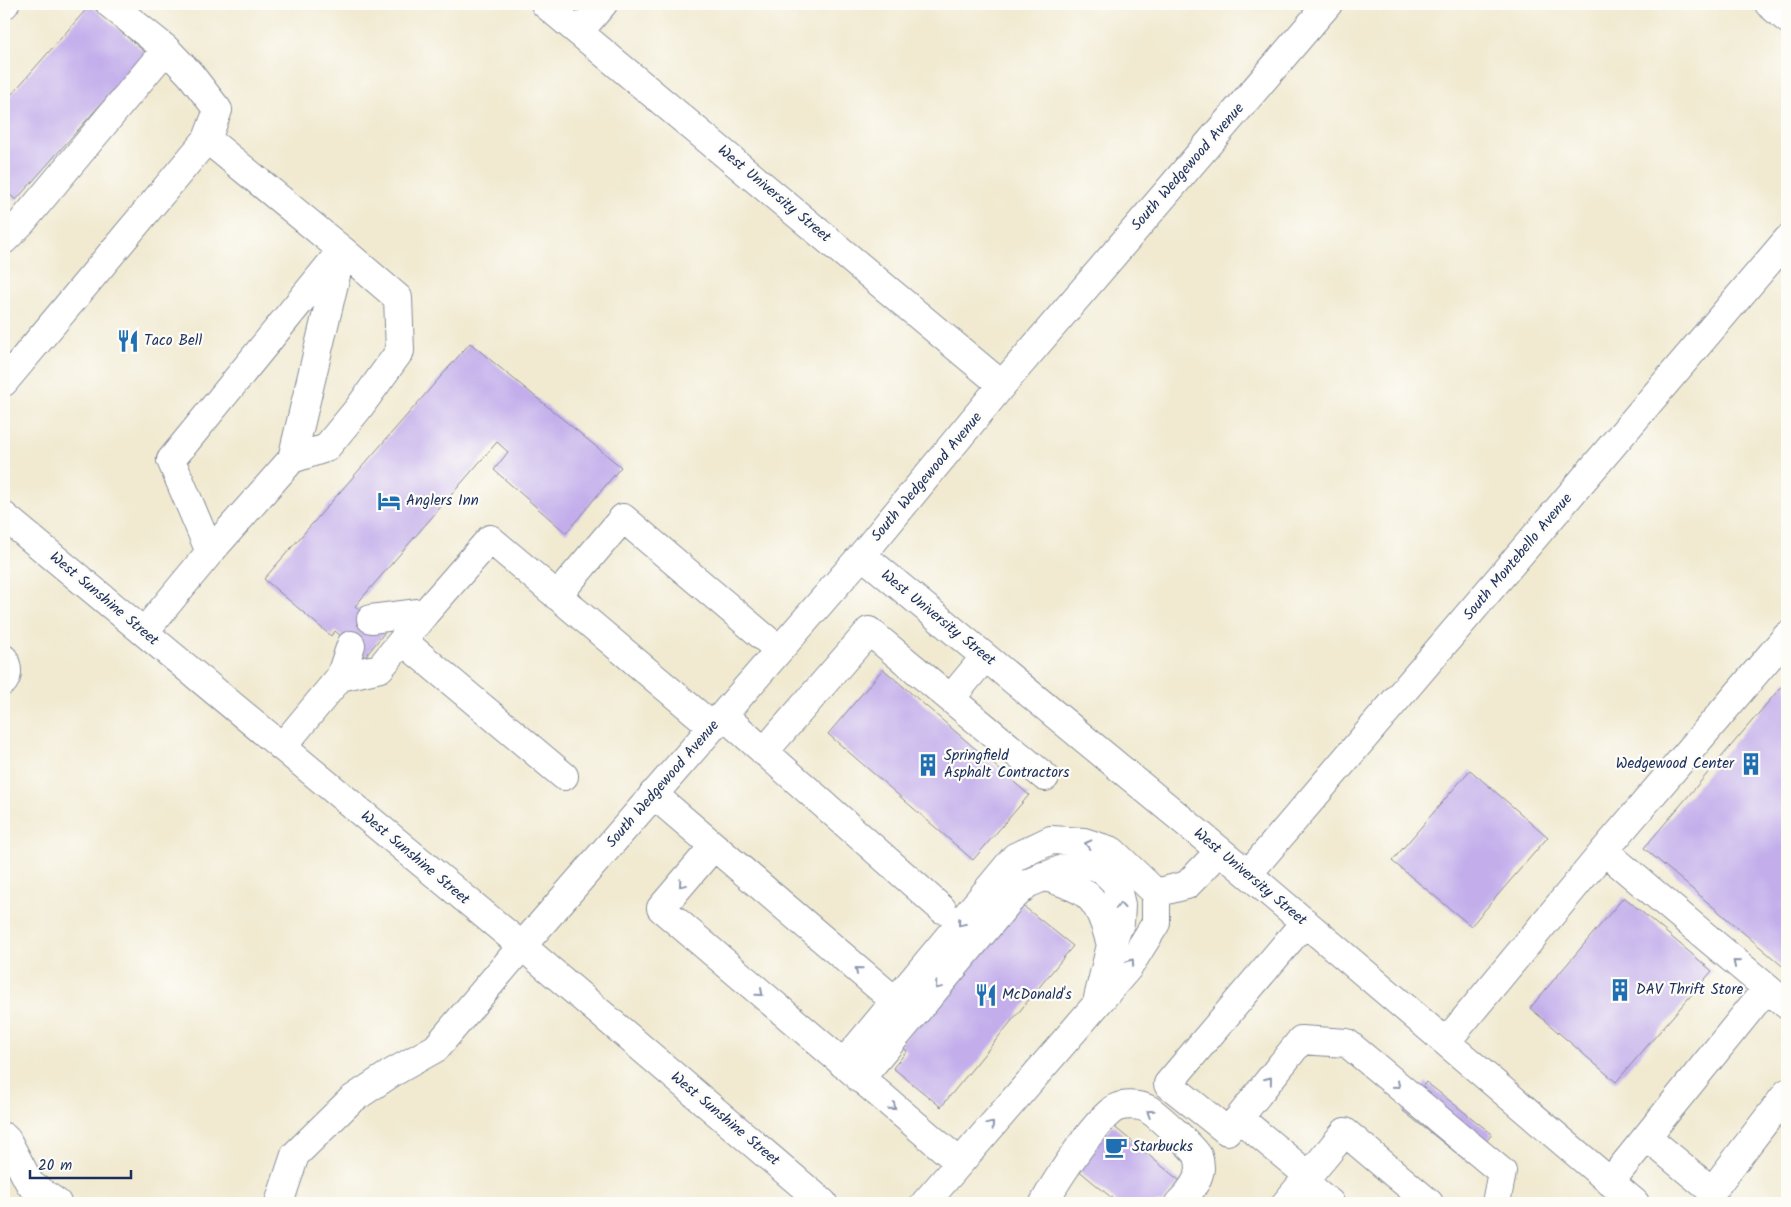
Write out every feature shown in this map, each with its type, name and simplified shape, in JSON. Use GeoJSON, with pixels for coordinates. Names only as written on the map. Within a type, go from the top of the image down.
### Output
{"type":"FeatureCollection","features":[{"type":"Feature","properties":{"kind":"street"},"geometry":{"type":"LineString","coordinates":[[4,382],[207,139],[218,110],[190,74],[166,49],[110,4]]}},
{"type":"Feature","properties":{"kind":"street","name":"West University Street"},"geometry":{"type":"LineString","coordinates":[[546,4],[1002,385]]}},
{"type":"Feature","properties":{"kind":"street"},"geometry":{"type":"LineString","coordinates":[[580,32],[603,4]]}},
{"type":"Feature","properties":{"kind":"street","name":"South Wedgewood Avenue"},"geometry":{"type":"LineString","coordinates":[[279,1203],[295,1155],[351,1100],[390,1074],[436,1048],[653,794],[862,555],[1002,385],[1328,4]]}},
{"type":"Feature","properties":{"kind":"street"},"geometry":{"type":"LineString","coordinates":[[1770,4],[1787,19]]}},
{"type":"Feature","properties":{"kind":"street"},"geometry":{"type":"LineString","coordinates":[[10,223],[166,49]]}},
{"type":"Feature","properties":{"kind":"street"},"geometry":{"type":"LineString","coordinates":[[207,139],[398,298],[400,351],[358,409],[326,448],[292,458]]}},
{"type":"Feature","properties":{"kind":"street","name":"South Montebello Avenue"},"geometry":{"type":"LineString","coordinates":[[1248,874],[1787,240]]}},
{"type":"Feature","properties":{"kind":"street"},"geometry":{"type":"LineString","coordinates":[[144,632],[210,552],[292,458],[342,250]]}},
{"type":"Feature","properties":{"kind":"street"},"geometry":{"type":"LineString","coordinates":[[210,552],[171,460],[342,250]]}},
{"type":"Feature","properties":{"kind":"street","name":"West Sunshine Street"},"geometry":{"type":"LineString","coordinates":[[4,516],[522,946],[823,1203]]}},
{"type":"Feature","properties":{"kind":"street"},"geometry":{"type":"LineString","coordinates":[[557,596],[623,518],[779,650]]}},
{"type":"Feature","properties":{"kind":"street"},"geometry":{"type":"LineString","coordinates":[[340,677],[380,668],[490,539],[557,596],[718,721],[764,752],[942,909]]}},
{"type":"Feature","properties":{"kind":"street","name":"West University Street"},"geometry":{"type":"LineString","coordinates":[[862,555],[1248,874],[1635,1203]]}},
{"type":"Feature","properties":{"kind":"street"},"geometry":{"type":"LineString","coordinates":[[371,619],[426,612]]}},
{"type":"Feature","properties":{"kind":"street"},"geometry":{"type":"LineString","coordinates":[[764,752],[870,631],[1045,777]]}},
{"type":"Feature","properties":{"kind":"street"},"geometry":{"type":"LineString","coordinates":[[1446,1042],[1787,636]]}},
{"type":"Feature","properties":{"kind":"street"},"geometry":{"type":"LineString","coordinates":[[403,641],[564,776]]}},
{"type":"Feature","properties":{"kind":"street"},"geometry":{"type":"LineString","coordinates":[[282,747],[340,677],[350,645]]}},
{"type":"Feature","properties":{"kind":"street"},"geometry":{"type":"LineString","coordinates":[[951,698],[985,657]]}},
{"type":"Feature","properties":{"kind":"street"},"geometry":{"type":"LineString","coordinates":[[653,794],[896,1001]]}},
{"type":"Feature","properties":{"kind":"street"},"geometry":{"type":"LineString","coordinates":[[851,1072],[896,1001],[1016,857],[1051,840],[1084,842],[1112,851],[1156,893],[1156,923],[1128,968],[925,1203]]}},
{"type":"Feature","properties":{"kind":"street"},"geometry":{"type":"LineString","coordinates":[[713,846],[661,908],[851,1072],[959,1162]]}},
{"type":"Feature","properties":{"kind":"street"},"geometry":{"type":"LineString","coordinates":[[1156,893],[1187,885],[1220,851]]}},
{"type":"Feature","properties":{"kind":"street"},"geometry":{"type":"LineString","coordinates":[[1604,852],[1777,997],[1647,1137],[1610,1182]]}},
{"type":"Feature","properties":{"kind":"street"},"geometry":{"type":"LineString","coordinates":[[851,1072],[1027,884],[1070,866],[1088,864],[1103,870],[1116,883],[1121,905],[1120,923],[1111,945],[1096,1004]]}},
{"type":"Feature","properties":{"kind":"street"},"geometry":{"type":"LineString","coordinates":[[1305,922],[1168,1084],[1227,1131],[1301,1040],[1347,1043],[1502,1172],[1496,1203]]}},
{"type":"Feature","properties":{"kind":"street"},"geometry":{"type":"LineString","coordinates":[[1647,1137],[1707,1197],[1787,1093]]}},
{"type":"Feature","properties":{"kind":"street"},"geometry":{"type":"LineString","coordinates":[[1171,1129],[1193,1104]]}},
{"type":"Feature","properties":{"kind":"street"},"geometry":{"type":"LineString","coordinates":[[1044,1203],[1066,1166],[1102,1118],[1117,1107],[1135,1106],[1148,1109],[1188,1144],[1198,1156],[1200,1167],[1197,1180],[1179,1203]]}},
{"type":"Feature","properties":{"kind":"street"},"geometry":{"type":"LineString","coordinates":[[1239,1118],[1330,1203]]}},
{"type":"Feature","properties":{"kind":"street"},"geometry":{"type":"LineString","coordinates":[[1286,1203],[1345,1132],[1429,1203]]}},
{"type":"Feature","properties":{"kind":"street"},"geometry":{"type":"LineString","coordinates":[[4,1137],[30,1184],[57,1203]]}},
{"type":"Feature","properties":{"kind":"building"},"geometry":{"type":"Polygon","coordinates":[[[90,5],[146,53],[16,200],[4,190],[4,103],[90,5]]]}},
{"type":"Feature","properties":{"kind":"building","name":"Anglers Inn"},"geometry":{"type":"Polygon","coordinates":[[[470,343],[621,467],[566,533],[494,470],[508,452],[497,442],[355,606],[385,632],[365,657],[335,631],[331,636],[264,579],[470,343]]]}},
{"type":"Feature","properties":{"kind":"building","name":"Springfield Asphalt Contractors"},"geometry":{"type":"Polygon","coordinates":[[[883,669],[1029,795],[973,860],[828,734],[883,669]]]}},
{"type":"Feature","properties":{"kind":"building","name":"Wedgewood Center"},"geometry":{"type":"Polygon","coordinates":[[[1787,680],[1787,970],[1644,848],[1787,680]]]}},
{"type":"Feature","properties":{"kind":"building"},"geometry":{"type":"Polygon","coordinates":[[[1470,770],[1548,837],[1471,926],[1392,861],[1470,770]]]}},
{"type":"Feature","properties":{"kind":"building","name":"DAV Thrift Store"},"geometry":{"type":"Polygon","coordinates":[[[1624,897],[1712,971],[1616,1082],[1530,1008],[1624,897]]]}},
{"type":"Feature","properties":{"kind":"building","name":"McDonald's"},"geometry":{"type":"Polygon","coordinates":[[[1017,901],[1073,946],[941,1107],[893,1068],[907,1051],[900,1045],[1017,901]]]}},
{"type":"Feature","properties":{"kind":"building"},"geometry":{"type":"Polygon","coordinates":[[[1426,1082],[1492,1134],[1469,1163],[1403,1111],[1426,1082]]]}},
{"type":"Feature","properties":{"kind":"building","name":"Starbucks"},"geometry":{"type":"Polygon","coordinates":[[[1112,1125],[1180,1181],[1162,1203],[1118,1203],[1077,1169],[1112,1125]]]}},
{"type":"Feature","properties":{"kind":"place","name":"Taco Bell"},"geometry":{"type":"Point","coordinates":[128,341]}},
{"type":"Feature","properties":{"kind":"place","name":"Anglers Inn"},"geometry":{"type":"Point","coordinates":[389,501]}},
{"type":"Feature","properties":{"kind":"place","name":"Wedgewood Center"},"geometry":{"type":"Point","coordinates":[1751,764]}},
{"type":"Feature","properties":{"kind":"place","name":"Springfield Asphalt Contractors"},"geometry":{"type":"Point","coordinates":[928,765]}},
{"type":"Feature","properties":{"kind":"place","name":"DAV Thrift Store"},"geometry":{"type":"Point","coordinates":[1620,990]}},
{"type":"Feature","properties":{"kind":"place","name":"McDonald's"},"geometry":{"type":"Point","coordinates":[986,995]}},
{"type":"Feature","properties":{"kind":"place","name":"Starbucks"},"geometry":{"type":"Point","coordinates":[1116,1147]}}]}
